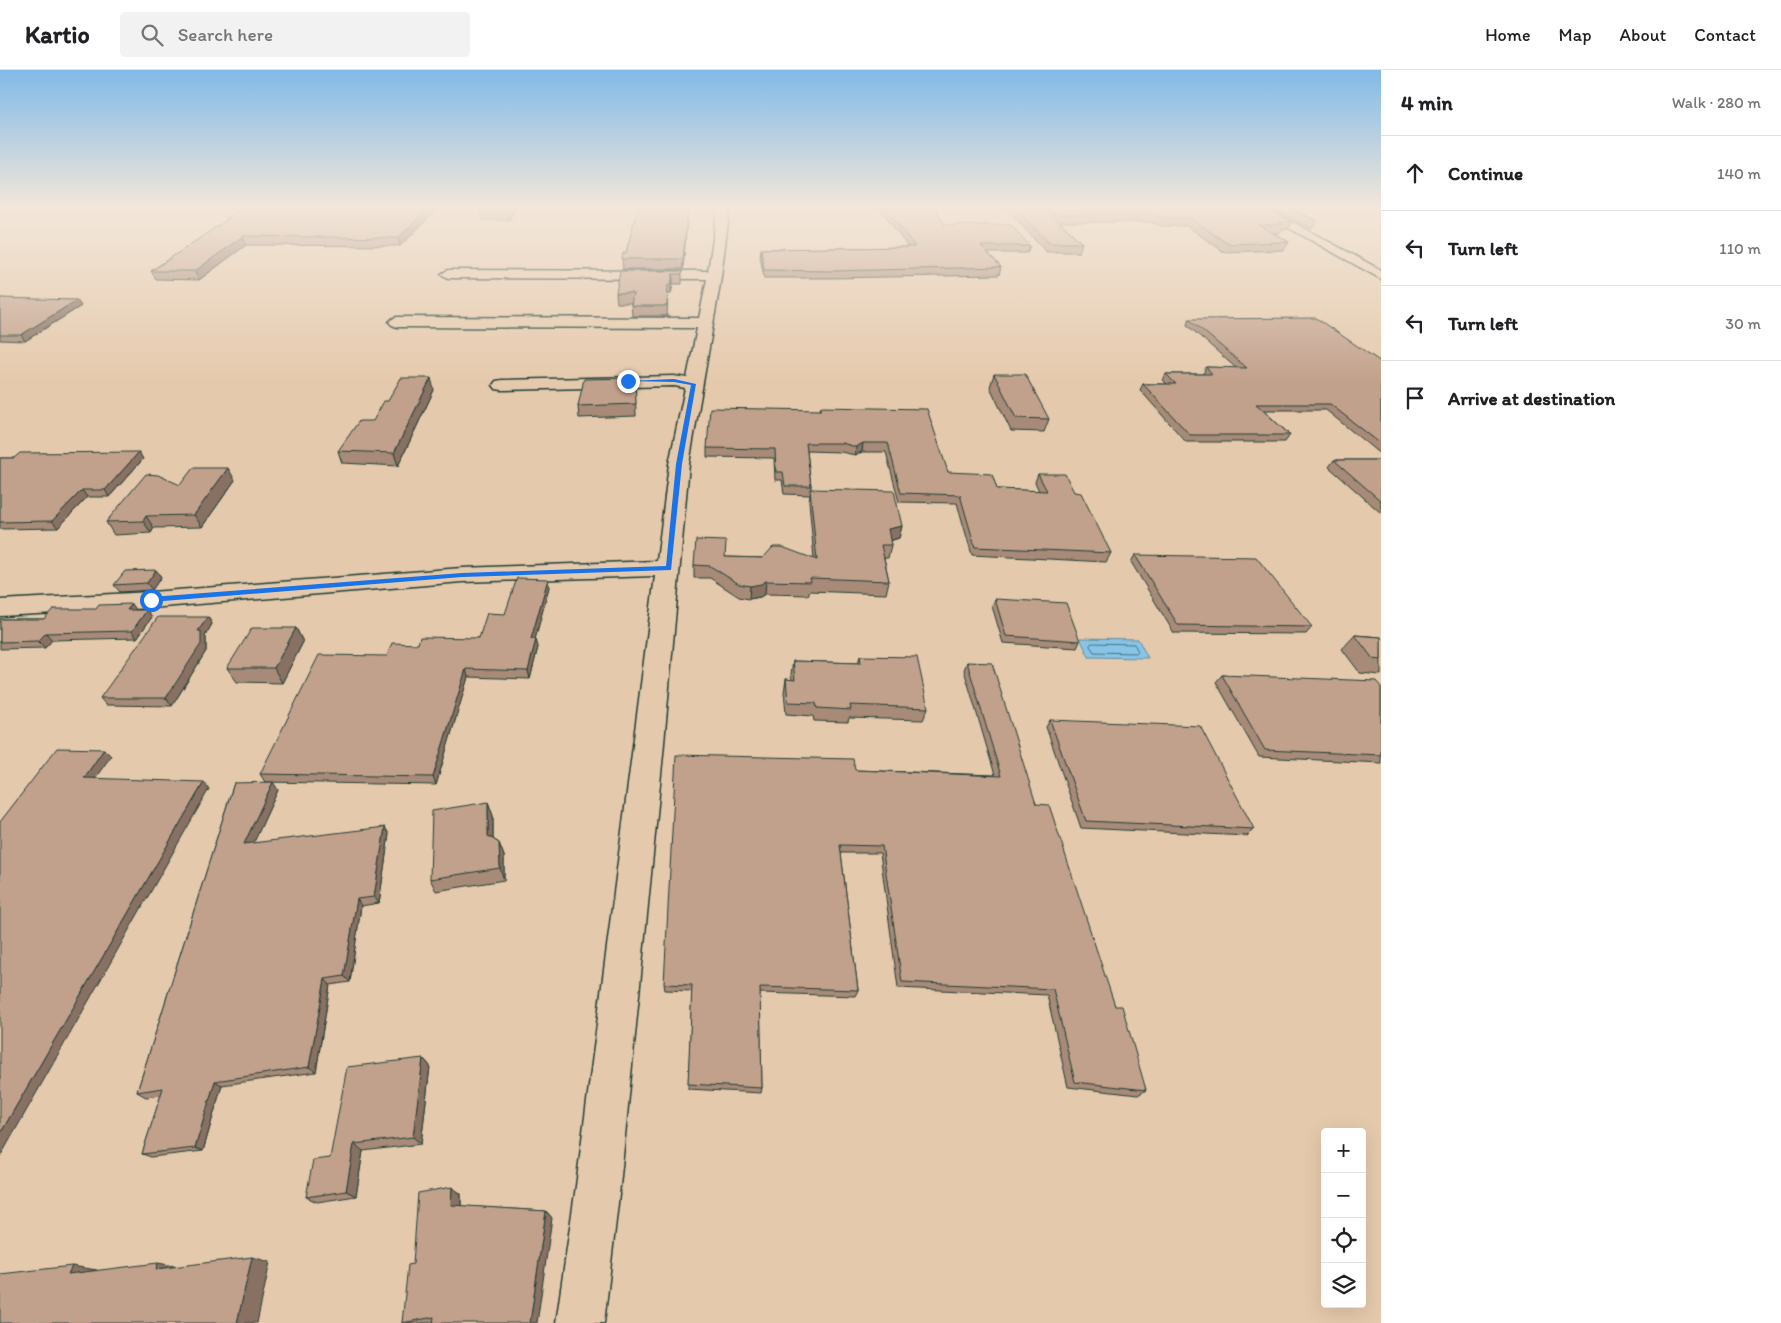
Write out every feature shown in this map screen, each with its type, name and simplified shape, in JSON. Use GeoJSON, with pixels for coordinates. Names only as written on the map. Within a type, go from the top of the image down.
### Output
{"type":"FeatureCollection","features":[{"type":"Feature","properties":{"kind":"street"},"geometry":{"type":"LineString","coordinates":[[580,1323],[598,1186],[669,568],[679,464],[715,265]]}},
{"type":"Feature","properties":{"kind":"street"},"geometry":{"type":"LineString","coordinates":[[1364,265],[1381,275]]}},
{"type":"Feature","properties":{"kind":"street"},"geometry":{"type":"LineString","coordinates":[[448,274],[714,275]]}},
{"type":"Feature","properties":{"kind":"street"},"geometry":{"type":"LineString","coordinates":[[397,322],[706,322]]}},
{"type":"Feature","properties":{"kind":"street"},"geometry":{"type":"LineString","coordinates":[[502,385],[674,381],[694,384]]}},
{"type":"Feature","properties":{"kind":"street"},"geometry":{"type":"LineString","coordinates":[[0,608],[151,600],[462,575],[669,568]]}},
{"type":"Feature","properties":{"kind":"water"},"geometry":{"type":"Polygon","coordinates":[[[1080,638],[1138,639],[1148,658],[1089,657],[1080,638]]]}},
{"type":"Feature","properties":{"kind":"building"},"geometry":{"type":"Polygon","coordinates":[[[159,265],[203,265],[195,271],[151,271],[159,265]]]}},
{"type":"Feature","properties":{"kind":"building"},"geometry":{"type":"Polygon","coordinates":[[[763,265],[1000,265],[1001,267],[832,271],[764,270],[763,265]]]}},
{"type":"Feature","properties":{"kind":"building"},"geometry":{"type":"Polygon","coordinates":[[[620,271],[682,271],[682,274],[673,274],[671,285],[668,285],[667,306],[631,306],[633,293],[616,293],[620,271]]]}},
{"type":"Feature","properties":{"kind":"building"},"geometry":{"type":"Polygon","coordinates":[[[0,298],[77,300],[21,335],[0,335],[0,298]]]}},
{"type":"Feature","properties":{"kind":"building"},"geometry":{"type":"Polygon","coordinates":[[[1316,318],[1381,362],[1381,444],[1330,404],[1256,404],[1290,435],[1190,435],[1143,384],[1176,384],[1166,374],[1212,374],[1206,367],[1247,368],[1189,319],[1316,318]]]}},
{"type":"Feature","properties":{"kind":"building"},"geometry":{"type":"Polygon","coordinates":[[[994,374],[1025,374],[1049,419],[1016,418],[994,374]]]}},
{"type":"Feature","properties":{"kind":"building"},"geometry":{"type":"Polygon","coordinates":[[[401,378],[431,378],[394,453],[338,451],[359,421],[373,421],[384,401],[388,401],[401,378]]]}},
{"type":"Feature","properties":{"kind":"building"},"geometry":{"type":"Polygon","coordinates":[[[635,378],[636,404],[578,406],[584,379],[635,378]]]}},
{"type":"Feature","properties":{"kind":"building"},"geometry":{"type":"Polygon","coordinates":[[[821,407],[927,409],[948,472],[992,474],[997,489],[1047,491],[1038,474],[1065,474],[1074,492],[1081,493],[1111,553],[975,547],[960,495],[901,493],[888,443],[863,443],[856,447],[842,443],[806,443],[811,486],[785,486],[783,472],[776,472],[775,449],[707,448],[710,408],[821,410],[821,407]]]}},
{"type":"Feature","properties":{"kind":"building"},"geometry":{"type":"Polygon","coordinates":[[[139,452],[105,490],[82,490],[52,521],[0,522],[0,458],[14,458],[20,453],[139,452]]]}},
{"type":"Feature","properties":{"kind":"building"},"geometry":{"type":"Polygon","coordinates":[[[1334,460],[1381,460],[1381,501],[1334,460]]]}},
{"type":"Feature","properties":{"kind":"building"},"geometry":{"type":"Polygon","coordinates":[[[193,468],[228,468],[194,515],[146,516],[143,521],[106,522],[146,474],[158,475],[180,485],[193,468]]]}},
{"type":"Feature","properties":{"kind":"building"},"geometry":{"type":"Polygon","coordinates":[[[810,489],[894,491],[902,526],[888,529],[891,545],[881,545],[889,581],[810,578],[811,582],[766,581],[750,586],[739,584],[710,566],[694,565],[696,540],[726,541],[725,557],[763,558],[773,547],[782,547],[817,560],[810,489]]]}},
{"type":"Feature","properties":{"kind":"building"},"geometry":{"type":"Polygon","coordinates":[[[1135,555],[1256,557],[1312,627],[1178,625],[1135,555]]]}},
{"type":"Feature","properties":{"kind":"building"},"geometry":{"type":"Polygon","coordinates":[[[156,570],[147,583],[114,585],[125,571],[156,570]]]}},
{"type":"Feature","properties":{"kind":"building"},"geometry":{"type":"Polygon","coordinates":[[[517,578],[548,579],[531,639],[536,639],[528,671],[466,669],[433,777],[260,774],[319,655],[387,656],[392,643],[418,644],[420,637],[479,638],[487,613],[505,614],[517,578]]]}},
{"type":"Feature","properties":{"kind":"building"},"geometry":{"type":"Polygon","coordinates":[[[995,599],[1066,603],[1080,641],[1006,636],[995,599]]]}},
{"type":"Feature","properties":{"kind":"building"},"geometry":{"type":"Polygon","coordinates":[[[132,604],[127,610],[147,610],[132,631],[46,633],[38,641],[0,642],[0,619],[44,619],[53,609],[96,609],[99,605],[132,604]]]}},
{"type":"Feature","properties":{"kind":"building"},"geometry":{"type":"Polygon","coordinates":[[[158,617],[208,617],[198,631],[201,631],[201,644],[166,698],[100,698],[158,617]]]}},
{"type":"Feature","properties":{"kind":"building"},"geometry":{"type":"Polygon","coordinates":[[[252,628],[296,628],[274,668],[227,668],[252,628]]]}},
{"type":"Feature","properties":{"kind":"building"},"geometry":{"type":"Polygon","coordinates":[[[1355,635],[1381,637],[1381,660],[1373,659],[1355,635]]]}},
{"type":"Feature","properties":{"kind":"building"},"geometry":{"type":"Polygon","coordinates":[[[860,656],[917,657],[928,708],[850,705],[851,710],[817,708],[816,703],[788,702],[786,679],[795,680],[793,661],[861,663],[860,656]]]}},
{"type":"Feature","properties":{"kind":"building"},"geometry":{"type":"Polygon","coordinates":[[[967,662],[992,663],[1036,804],[1049,805],[1115,1006],[1122,1006],[1146,1090],[1075,1082],[1053,989],[902,982],[882,846],[840,845],[858,990],[760,987],[762,1088],[688,1084],[692,985],[664,984],[676,755],[853,759],[855,770],[1001,776],[967,662]]]}},
{"type":"Feature","properties":{"kind":"building"},"geometry":{"type":"Polygon","coordinates":[[[1222,675],[1376,681],[1381,687],[1381,755],[1265,750],[1222,675]]]}},
{"type":"Feature","properties":{"kind":"building"},"geometry":{"type":"Polygon","coordinates":[[[1050,720],[1200,726],[1254,829],[1086,821],[1050,720]]]}},
{"type":"Feature","properties":{"kind":"building"},"geometry":{"type":"Polygon","coordinates":[[[57,748],[104,749],[84,778],[204,782],[0,1134],[0,822],[57,748]]]}},
{"type":"Feature","properties":{"kind":"building"},"geometry":{"type":"Polygon","coordinates":[[[273,782],[244,844],[385,827],[374,897],[357,899],[344,976],[325,979],[309,1067],[215,1081],[195,1148],[142,1154],[163,1088],[137,1092],[234,783],[273,782]]]}},
{"type":"Feature","properties":{"kind":"building"},"geometry":{"type":"Polygon","coordinates":[[[488,802],[488,836],[499,843],[500,868],[430,879],[432,811],[488,802]]]}},
{"type":"Feature","properties":{"kind":"building"},"geometry":{"type":"Polygon","coordinates":[[[423,1058],[413,1137],[354,1144],[346,1191],[306,1197],[313,1160],[330,1158],[347,1067],[423,1058]]]}},
{"type":"Feature","properties":{"kind":"building"},"geometry":{"type":"Polygon","coordinates":[[[452,1187],[451,1205],[546,1211],[530,1323],[433,1323],[434,1317],[402,1323],[408,1265],[413,1264],[418,1193],[452,1187]]]}},
{"type":"Feature","properties":{"kind":"building"},"geometry":{"type":"Polygon","coordinates":[[[252,1257],[237,1323],[0,1323],[0,1274],[72,1266],[68,1274],[158,1263],[156,1269],[252,1257]]]}},
{"type":"Feature","properties":{"kind":"route"},"geometry":{"type":"LineString","coordinates":[[151,600],[462,575],[669,568],[679,464],[694,384],[674,381],[628,381]]}}]}
